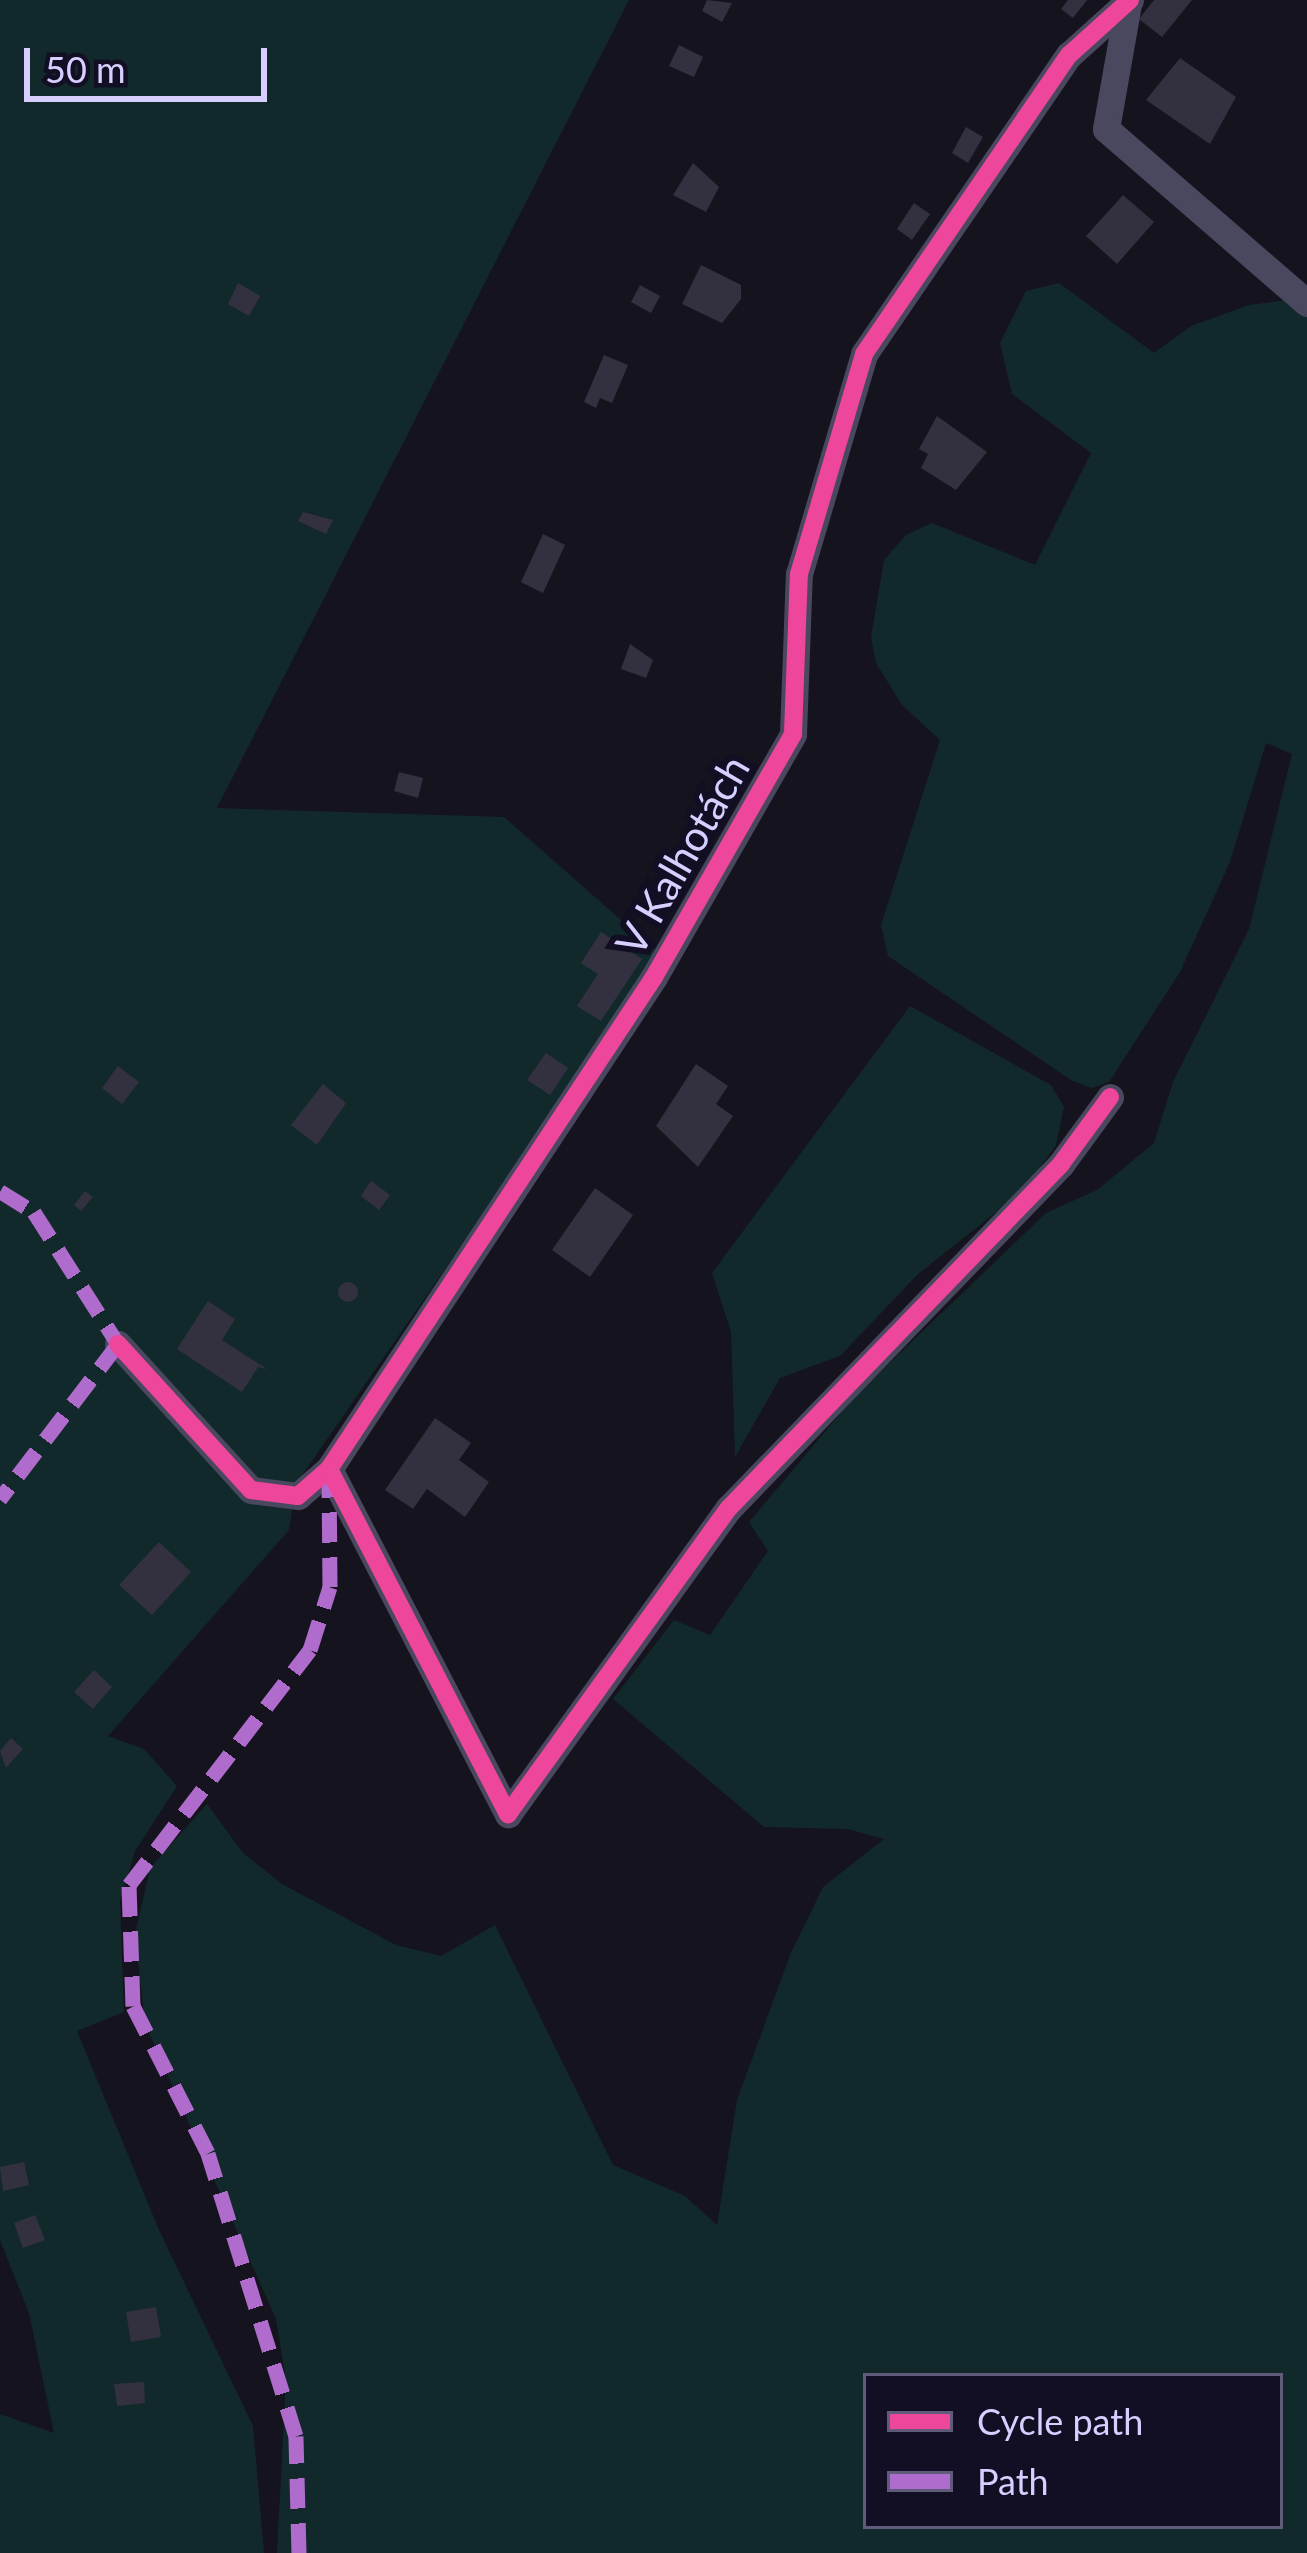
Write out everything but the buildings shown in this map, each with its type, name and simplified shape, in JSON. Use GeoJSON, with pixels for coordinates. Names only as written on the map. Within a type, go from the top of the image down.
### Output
{"type":"FeatureCollection","features":[{"type":"Feature","properties":{"kind":"street"},"geometry":{"type":"LineString","coordinates":[[1129,2],[1106,129],[1307,303]]}},
{"type":"Feature","properties":{"kind":"street","name":"V Kalhotách"},"geometry":{"type":"LineString","coordinates":[[118,1344],[251,1490],[298,1496],[329,1468],[654,977],[793,734],[799,574],[864,354],[1069,55],[1129,2]]}},
{"type":"Feature","properties":{"kind":"street"},"geometry":{"type":"LineString","coordinates":[[329,1468],[508,1814],[729,1508],[1061,1164],[1110,1097]]}},
{"type":"Feature","properties":{"kind":"green space"},"geometry":{"type":"Polygon","coordinates":[[[0,0],[629,0],[217,808],[504,817],[662,956],[296,1484],[289,1530],[108,1736],[144,1749],[177,1786],[135,1851],[120,1902],[124,2012],[77,2031],[159,2230],[253,2426],[264,2553],[0,2553],[0,2414],[54,2433],[29,2313],[0,2240],[0,0]]]}},
{"type":"Feature","properties":{"kind":"green space"},"geometry":{"type":"Polygon","coordinates":[[[1059,283],[1154,353],[1191,326],[1249,305],[1286,300],[1307,316],[1307,2553],[277,2553],[286,2380],[276,2319],[145,2024],[135,1934],[150,1868],[207,1804],[243,1853],[282,1884],[396,1945],[441,1956],[495,1925],[613,2165],[685,2196],[717,2225],[737,2100],[790,1955],[823,1887],[884,1839],[847,1829],[764,1827],[613,1699],[674,1620],[710,1635],[768,1551],[749,1522],[856,1395],[1046,1213],[1097,1190],[1154,1143],[1173,1082],[1249,929],[1292,754],[1266,743],[1230,862],[1180,972],[1109,1082],[1091,1088],[1071,1080],[888,956],[881,925],[940,740],[902,705],[876,663],[871,637],[884,560],[906,535],[932,523],[1035,565],[1091,453],[1012,394],[1000,343],[1026,291],[1059,283]]]}},
{"type":"Feature","properties":{"kind":"green space"},"geometry":{"type":"Polygon","coordinates":[[[910,1006],[1051,1085],[1064,1107],[1056,1145],[1024,1190],[918,1274],[840,1356],[780,1378],[735,1457],[731,1332],[712,1273],[910,1006]]]}},
{"type":"Feature","properties":{"kind":"marked path"},"geometry":{"type":"LineString","coordinates":[[0,1191],[34,1212],[118,1344],[0,1499]]}},
{"type":"Feature","properties":{"kind":"marked path"},"geometry":{"type":"LineString","coordinates":[[299,2553],[296,2436],[208,2153],[133,2006],[129,1885],[310,1650],[330,1587],[329,1481]]}},
{"type":"Feature","properties":{"kind":"cycle path"},"geometry":{"type":"LineString","coordinates":[[118,1344],[251,1490],[298,1496],[329,1469],[654,977],[793,734],[799,574],[864,354],[1069,55],[1130,0]]}},
{"type":"Feature","properties":{"kind":"cycle path"},"geometry":{"type":"LineString","coordinates":[[329,1469],[508,1814],[729,1508],[1061,1164],[1110,1097]]}}]}
